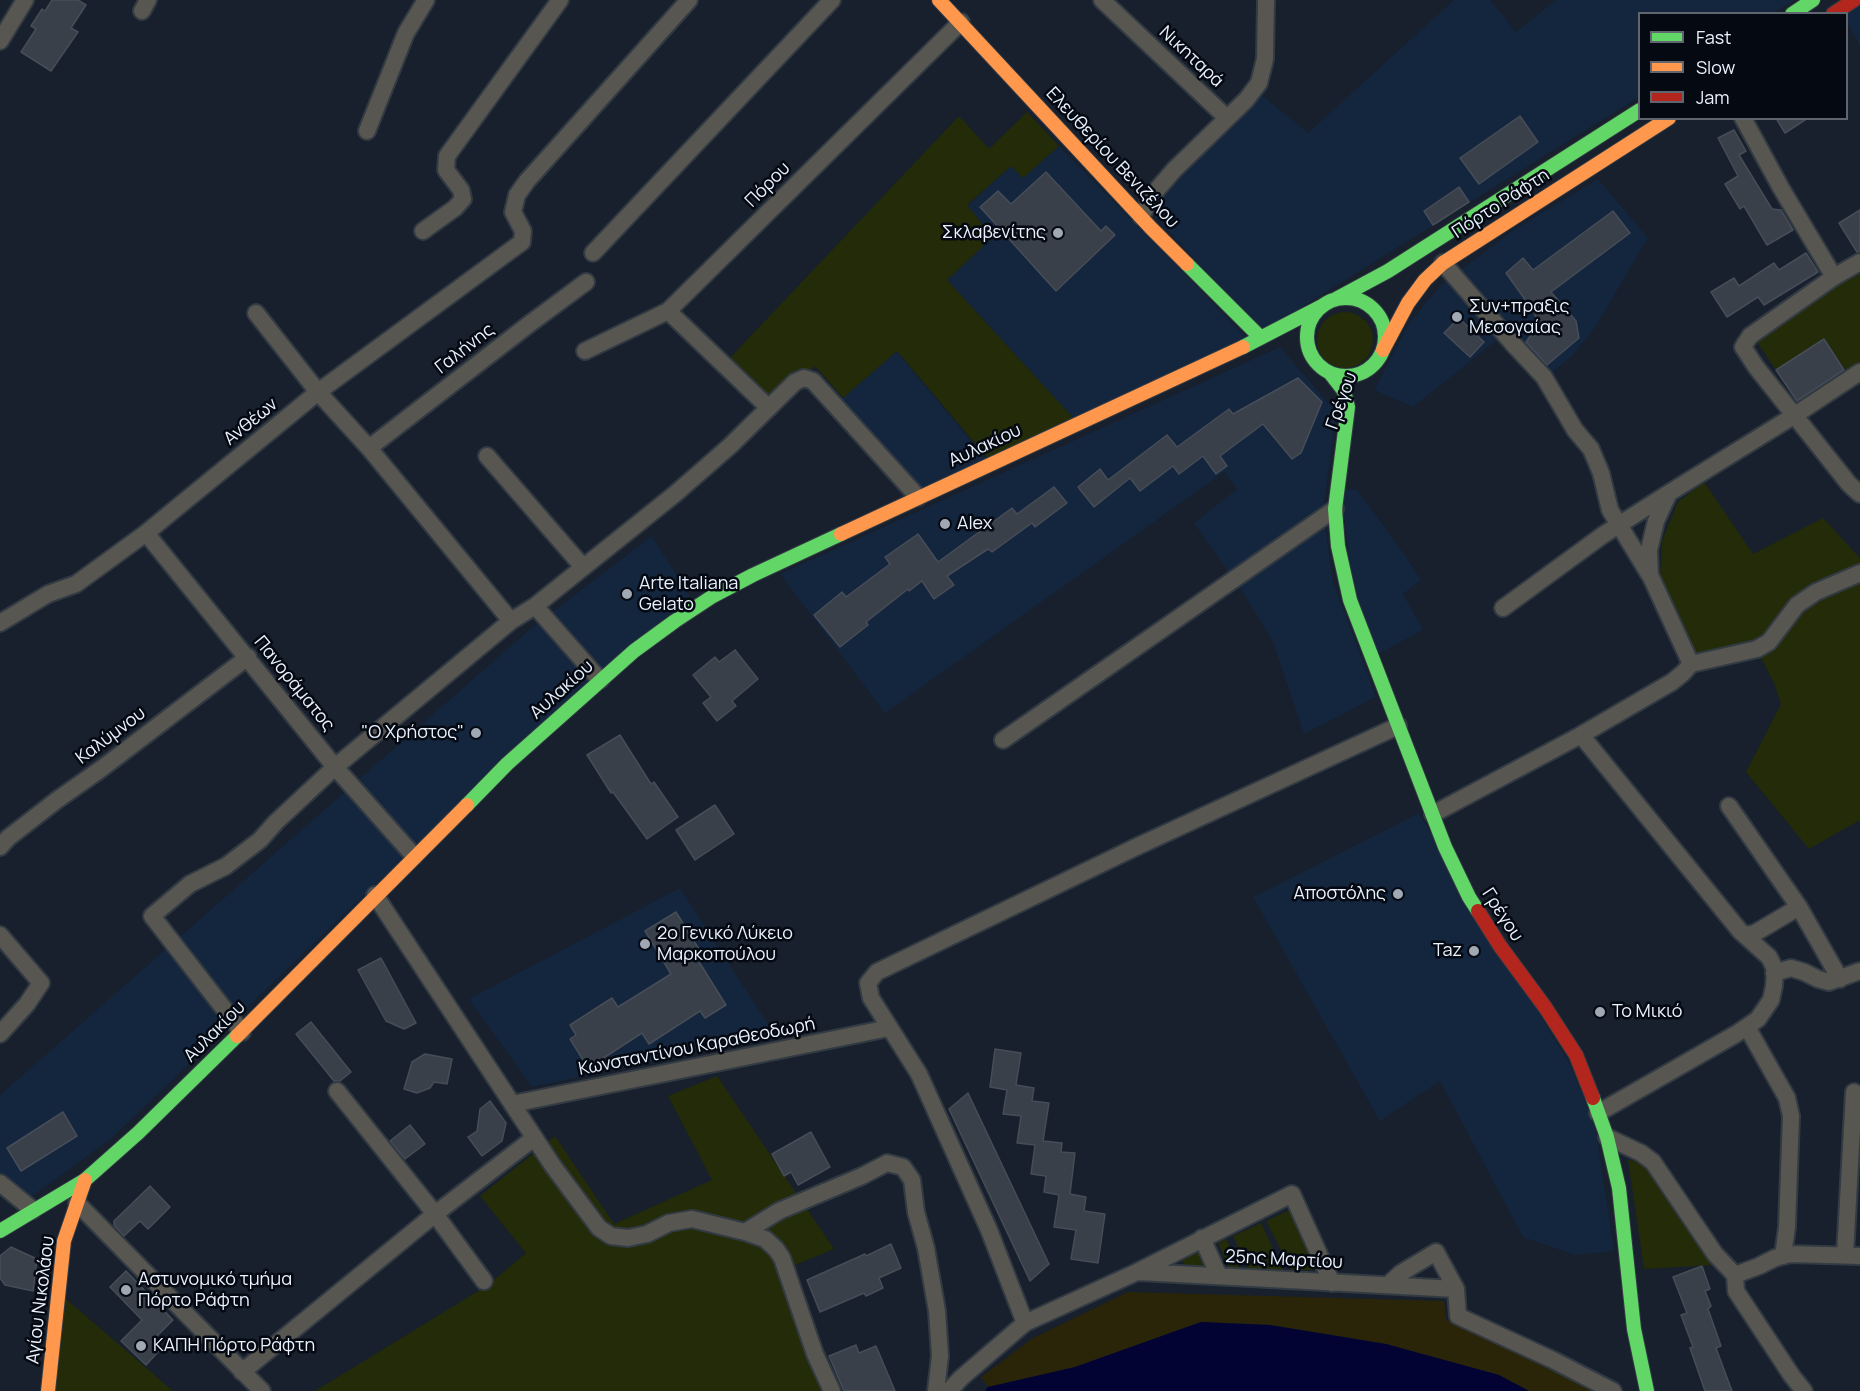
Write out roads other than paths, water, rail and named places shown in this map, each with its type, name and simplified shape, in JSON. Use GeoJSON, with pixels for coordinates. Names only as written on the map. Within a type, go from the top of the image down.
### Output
{"type":"FeatureCollection","features":[{"type":"Feature","properties":{"kind":"main road","name":"Ελευθερίου Βενιζέλου"},"geometry":{"type":"LineString","coordinates":[[939,0],[1141,216],[1260,337]]}},
{"type":"Feature","properties":{"kind":"main road"},"geometry":{"type":"LineString","coordinates":[[1795,12],[1813,0]]}},
{"type":"Feature","properties":{"kind":"main road"},"geometry":{"type":"LineString","coordinates":[[1836,12],[1854,0]]}},
{"type":"Feature","properties":{"kind":"main road","name":"Πόρτο Ράφτη"},"geometry":{"type":"LineString","coordinates":[[1330,302],[1388,271],[1638,111]]}},
{"type":"Feature","properties":{"kind":"main road","name":"Πόρτο Ράφτη"},"geometry":{"type":"LineString","coordinates":[[1383,350],[1408,303],[1425,280],[1443,263],[1666,120]]}},
{"type":"Feature","properties":{"kind":"main road"},"geometry":{"type":"LineString","coordinates":[[1260,337],[1291,339],[1304,346],[1319,366],[1330,373],[1342,377],[1355,376],[1376,363],[1383,350],[1385,336],[1378,314],[1360,300],[1349,298],[1330,302],[1314,314],[1308,327],[1307,341],[1311,355]]}},
{"type":"Feature","properties":{"kind":"main road","name":"Αυλακίου"},"geometry":{"type":"LineString","coordinates":[[0,1231],[85,1180],[138,1133],[242,1032],[507,764],[600,680],[649,640],[713,596],[753,575],[1215,361],[1330,302]]}},
{"type":"Feature","properties":{"kind":"main road","name":"Γρέγου"},"geometry":{"type":"LineString","coordinates":[[1366,384],[1376,363]]}},
{"type":"Feature","properties":{"kind":"main road","name":"Γρέγου"},"geometry":{"type":"LineString","coordinates":[[1330,373],[1339,383],[1347,398],[1348,415],[1344,452]]}},
{"type":"Feature","properties":{"kind":"main road","name":"Γρέγου"},"geometry":{"type":"LineString","coordinates":[[1359,401],[1344,452],[1335,509],[1338,546],[1350,600],[1445,848],[1469,897],[1576,1055],[1598,1113],[1607,1137],[1619,1188],[1634,1329],[1647,1391]]}},
{"type":"Feature","properties":{"kind":"main road","name":"Αγίου Νικολάου"},"geometry":{"type":"LineString","coordinates":[[48,1391],[64,1241],[85,1180]]}},
{"type":"Feature","properties":{"kind":"street"},"geometry":{"type":"LineString","coordinates":[[0,41],[25,0]]}},
{"type":"Feature","properties":{"kind":"street"},"geometry":{"type":"LineString","coordinates":[[367,131],[406,33],[426,0]]}},
{"type":"Feature","properties":{"kind":"street"},"geometry":{"type":"LineString","coordinates":[[423,231],[455,208],[462,199],[461,190],[446,170],[447,156],[560,0]]}},
{"type":"Feature","properties":{"kind":"street","name":"Ανθέων"},"geometry":{"type":"LineString","coordinates":[[0,623],[48,594],[76,584],[146,533],[318,392],[522,242],[523,231],[513,212],[517,195],[689,0]]}},
{"type":"Feature","properties":{"kind":"street"},"geometry":{"type":"LineString","coordinates":[[593,253],[831,0]]}},
{"type":"Feature","properties":{"kind":"street","name":"Νικηταρά"},"geometry":{"type":"LineString","coordinates":[[1102,0],[1227,118]]}},
{"type":"Feature","properties":{"kind":"street"},"geometry":{"type":"LineString","coordinates":[[1141,216],[1155,192],[1174,170],[1246,100],[1259,83],[1265,59],[1266,0]]}},
{"type":"Feature","properties":{"kind":"street","name":"Πόρου"},"geometry":{"type":"LineString","coordinates":[[585,351],[668,311],[961,22]]}},
{"type":"Feature","properties":{"kind":"street"},"geometry":{"type":"LineString","coordinates":[[1744,120],[1781,189],[1834,277]]}},
{"type":"Feature","properties":{"kind":"street"},"geometry":{"type":"LineString","coordinates":[[1860,262],[1834,277],[1750,336],[1743,347],[1748,357],[1845,479],[1860,494]]}},
{"type":"Feature","properties":{"kind":"street"},"geometry":{"type":"LineString","coordinates":[[1443,263],[1544,377],[1575,430],[1591,449],[1601,473],[1610,510],[1650,575],[1691,663]]}},
{"type":"Feature","properties":{"kind":"street","name":"Γαλήνης"},"geometry":{"type":"LineString","coordinates":[[369,448],[586,282]]}},
{"type":"Feature","properties":{"kind":"street"},"geometry":{"type":"LineString","coordinates":[[668,311],[769,408]]}},
{"type":"Feature","properties":{"kind":"street"},"geometry":{"type":"LineString","coordinates":[[256,312],[318,392],[369,448],[511,621]]}},
{"type":"Feature","properties":{"kind":"street"},"geometry":{"type":"LineString","coordinates":[[1503,608],[1619,525],[1860,372]]}},
{"type":"Feature","properties":{"kind":"street"},"geometry":{"type":"LineString","coordinates":[[242,1032],[152,916],[190,884],[226,866],[260,840],[335,767],[511,621],[535,606],[683,487],[731,445],[795,382],[804,378],[813,381],[918,497]]}},
{"type":"Feature","properties":{"kind":"street"},"geometry":{"type":"LineString","coordinates":[[488,456],[583,567]]}},
{"type":"Feature","properties":{"kind":"street"},"geometry":{"type":"LineString","coordinates":[[1650,575],[1649,550],[1656,521],[1669,493]]}},
{"type":"Feature","properties":{"kind":"street"},"geometry":{"type":"LineString","coordinates":[[1003,740],[1335,509]]}},
{"type":"Feature","properties":{"kind":"street","name":"Πανοράματος"},"geometry":{"type":"LineString","coordinates":[[146,533],[335,767],[414,856]]}},
{"type":"Feature","properties":{"kind":"street"},"geometry":{"type":"LineString","coordinates":[[1433,814],[1581,735],[1672,682],[1691,663],[1757,650],[1769,642],[1797,605],[1816,592],[1860,573]]}},
{"type":"Feature","properties":{"kind":"street"},"geometry":{"type":"LineString","coordinates":[[535,606],[600,680]]}},
{"type":"Feature","properties":{"kind":"street","name":"Καλύμνου"},"geometry":{"type":"LineString","coordinates":[[0,847],[8,838],[57,800],[248,657]]}},
{"type":"Feature","properties":{"kind":"street"},"geometry":{"type":"LineString","coordinates":[[1025,1323],[989,1230],[919,1074],[871,998],[868,983],[878,972],[1147,842],[1398,726]]}},
{"type":"Feature","properties":{"kind":"street"},"geometry":{"type":"LineString","coordinates":[[1581,735],[1740,931],[1769,957],[1775,969],[1770,1000],[1758,1019],[1598,1113]]}},
{"type":"Feature","properties":{"kind":"street"},"geometry":{"type":"LineString","coordinates":[[1729,806],[1799,907],[1840,979]]}},
{"type":"Feature","properties":{"kind":"street"},"geometry":{"type":"LineString","coordinates":[[375,895],[534,1138],[599,1228],[611,1236],[628,1238],[647,1234],[669,1223],[692,1219],[765,1239],[782,1258],[815,1354],[832,1391]]}},
{"type":"Feature","properties":{"kind":"street"},"geometry":{"type":"LineString","coordinates":[[1746,935],[1755,933],[1799,907]]}},
{"type":"Feature","properties":{"kind":"street"},"geometry":{"type":"LineString","coordinates":[[0,935],[41,984],[27,1004],[0,1034]]}},
{"type":"Feature","properties":{"kind":"street"},"geometry":{"type":"LineString","coordinates":[[1774,974],[1791,968],[1828,982],[1860,971]]}},
{"type":"Feature","properties":{"kind":"street"},"geometry":{"type":"LineString","coordinates":[[1747,1027],[1786,1098],[1791,1116],[1787,1227],[1783,1256]]}},
{"type":"Feature","properties":{"kind":"street","name":"Κωνσταντίνου Καραθεοδωρή"},"geometry":{"type":"LineString","coordinates":[[512,1104],[889,1028]]}},
{"type":"Feature","properties":{"kind":"street"},"geometry":{"type":"LineString","coordinates":[[338,1090],[484,1281]]}},
{"type":"Feature","properties":{"kind":"street"},"geometry":{"type":"LineString","coordinates":[[1736,1275],[1790,1254],[1852,1256],[1854,1092]]}},
{"type":"Feature","properties":{"kind":"street"},"geometry":{"type":"LineString","coordinates":[[1607,1137],[1641,1153],[1653,1162],[1715,1254],[1736,1275],[1736,1291],[1804,1391]]}},
{"type":"Feature","properties":{"kind":"street"},"geometry":{"type":"LineString","coordinates":[[242,1372],[435,1214],[534,1138]]}},
{"type":"Feature","properties":{"kind":"street"},"geometry":{"type":"LineString","coordinates":[[745,1232],[779,1211],[862,1176],[887,1162],[903,1167],[912,1180],[916,1212],[926,1248],[937,1311],[940,1356],[936,1391]]}},
{"type":"Feature","properties":{"kind":"street"},"geometry":{"type":"LineString","coordinates":[[0,1183],[33,1210]]}},
{"type":"Feature","properties":{"kind":"street"},"geometry":{"type":"LineString","coordinates":[[1137,1272],[1292,1194],[1332,1283]]}},
{"type":"Feature","properties":{"kind":"street"},"geometry":{"type":"LineString","coordinates":[[77,1203],[262,1391]]}},
{"type":"Feature","properties":{"kind":"street"},"geometry":{"type":"LineString","coordinates":[[1203,1238],[1219,1276]]}},
{"type":"Feature","properties":{"kind":"street"},"geometry":{"type":"LineString","coordinates":[[1388,1285],[1401,1273],[1436,1252],[1456,1289],[1458,1316],[1553,1359],[1613,1391]]}},
{"type":"Feature","properties":{"kind":"street","name":"25ης Μαρτίου"},"geometry":{"type":"LineString","coordinates":[[949,1391],[1025,1323],[1137,1272],[1456,1289]]}},
{"type":"Feature","properties":{"kind":"place","name":"Σκλαβενίτης"},"geometry":{"type":"Point","coordinates":[1058,233]}},
{"type":"Feature","properties":{"kind":"place","name":"Συν+πραξις Μεσογαίας"},"geometry":{"type":"Point","coordinates":[1457,317]}},
{"type":"Feature","properties":{"kind":"place","name":"Alex"},"geometry":{"type":"Point","coordinates":[945,524]}},
{"type":"Feature","properties":{"kind":"place","name":"Arte Italiana Gelato"},"geometry":{"type":"Point","coordinates":[627,594]}},
{"type":"Feature","properties":{"kind":"place","name":"\"Ο Χρήστος\""},"geometry":{"type":"Point","coordinates":[476,733]}},
{"type":"Feature","properties":{"kind":"place","name":"Αποστόλης"},"geometry":{"type":"Point","coordinates":[1398,894]}},
{"type":"Feature","properties":{"kind":"place","name":"2ο Γενικό Λύκειο Μαρκοπούλου"},"geometry":{"type":"Point","coordinates":[645,944]}},
{"type":"Feature","properties":{"kind":"place","name":"Taz"},"geometry":{"type":"Point","coordinates":[1474,951]}},
{"type":"Feature","properties":{"kind":"place","name":"Το Μικιό"},"geometry":{"type":"Point","coordinates":[1600,1012]}},
{"type":"Feature","properties":{"kind":"place","name":"Αστυνομικό τμήμα Πόρτο Ράφτη"},"geometry":{"type":"Point","coordinates":[126,1290]}},
{"type":"Feature","properties":{"kind":"place","name":"ΚΑΠΗ Πόρτο Ράφτη"},"geometry":{"type":"Point","coordinates":[141,1346]}}]}
